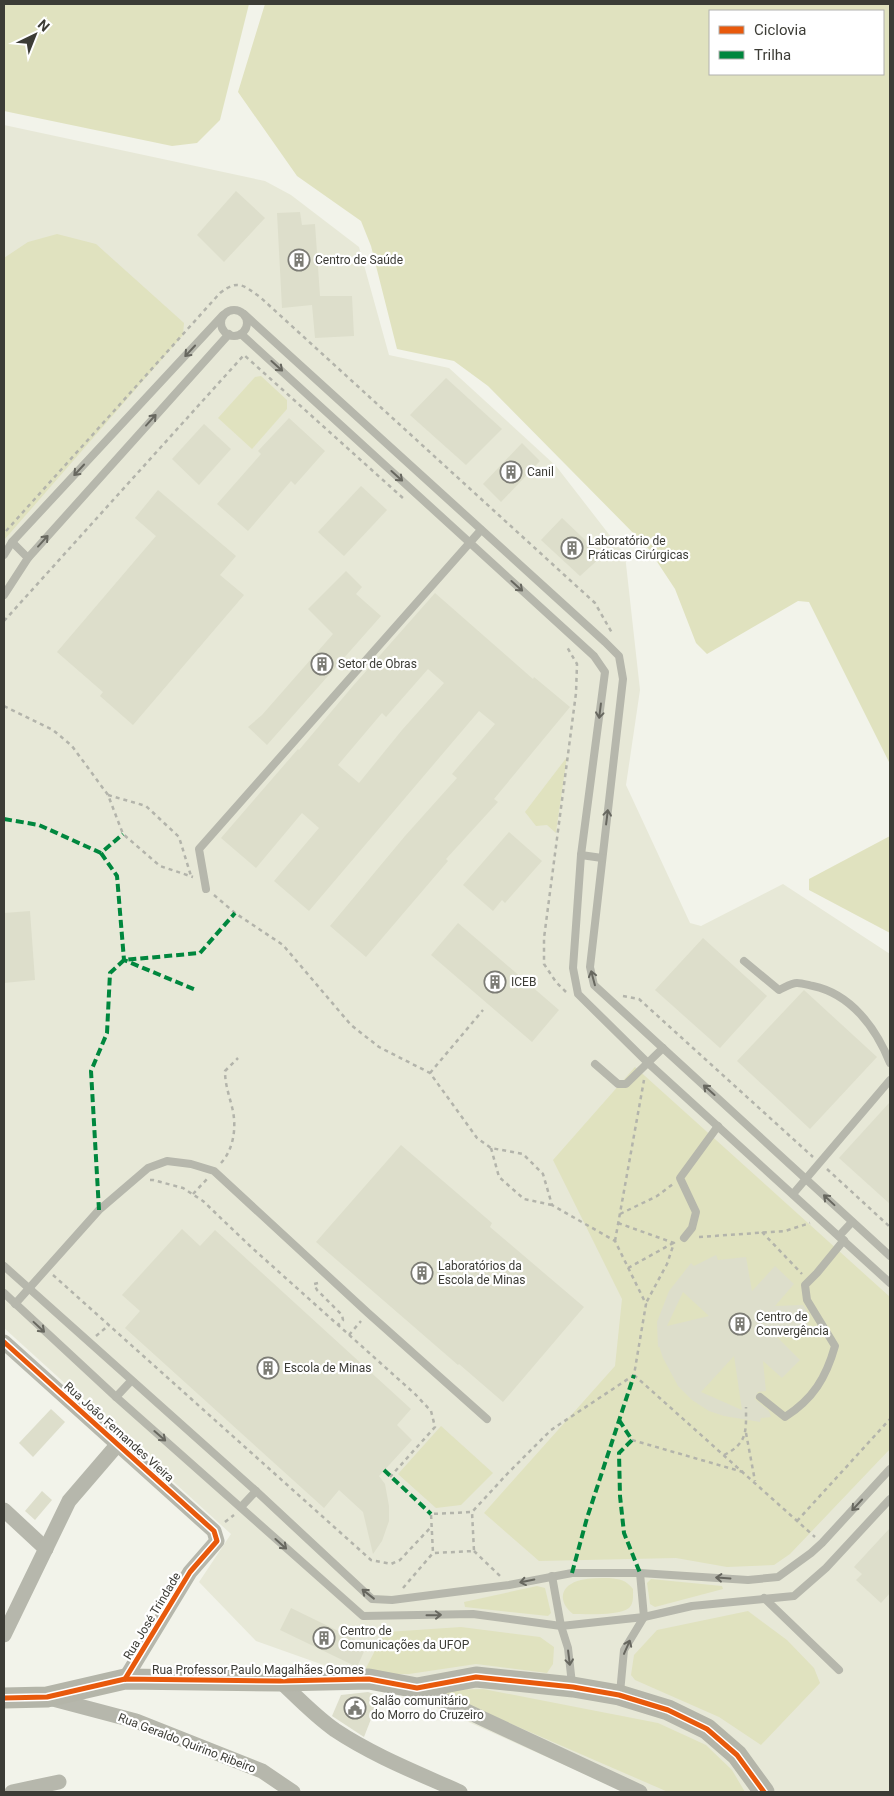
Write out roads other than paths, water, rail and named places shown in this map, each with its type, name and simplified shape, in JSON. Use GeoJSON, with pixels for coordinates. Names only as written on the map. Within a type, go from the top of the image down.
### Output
{"type":"FeatureCollection","features":[{"type":"Feature","properties":{"kind":"street","name":"Rua João Fernandes Vieira"},"geometry":{"type":"LineString","coordinates":[[4,1342],[118,1444],[215,1536]]}},
{"type":"Feature","properties":{"kind":"street"},"geometry":{"type":"LineString","coordinates":[[4,1635],[69,1501],[118,1444]]}},
{"type":"Feature","properties":{"kind":"street"},"geometry":{"type":"LineString","coordinates":[[4,1510],[46,1548]]}},
{"type":"Feature","properties":{"kind":"street","name":"Rua José Trindade"},"geometry":{"type":"LineString","coordinates":[[125,1679],[190,1572],[215,1536]]}},
{"type":"Feature","properties":{"kind":"street","name":"Rua Professor Paulo Magalhães Gomes"},"geometry":{"type":"LineString","coordinates":[[4,1698],[47,1697],[125,1679],[369,1680],[417,1688],[476,1677],[573,1687],[620,1695],[668,1710],[707,1729],[737,1755],[764,1792]]}},
{"type":"Feature","properties":{"kind":"street"},"geometry":{"type":"LineString","coordinates":[[280,1681],[314,1713],[342,1734],[369,1749],[460,1792]]}},
{"type":"Feature","properties":{"kind":"street"},"geometry":{"type":"LineString","coordinates":[[417,1688],[640,1792]]}},
{"type":"Feature","properties":{"kind":"street","name":"Rua Geraldo Quirino Ribeiro"},"geometry":{"type":"LineString","coordinates":[[47,1697],[136,1721],[262,1771],[293,1792]]}},
{"type":"Feature","properties":{"kind":"street"},"geometry":{"type":"LineString","coordinates":[[12,1792],[59,1782]]}},
{"type":"Feature","properties":{"kind":"lane"},"geometry":{"type":"LineString","coordinates":[[4,555],[12,542],[223,315],[233,309],[244,314],[606,642],[619,656],[623,679],[590,967],[594,985],[890,1256]]}},
{"type":"Feature","properties":{"kind":"lane"},"geometry":{"type":"LineString","coordinates":[[223,315],[221,324],[223,331],[235,336],[241,334],[244,330],[247,322],[244,314]]}},
{"type":"Feature","properties":{"kind":"lane"},"geometry":{"type":"LineString","coordinates":[[4,594],[28,558],[229,334]]}},
{"type":"Feature","properties":{"kind":"lane"},"geometry":{"type":"LineString","coordinates":[[241,334],[594,656],[604,672],[581,855],[573,968],[578,994],[647,1062],[890,1283]]}},
{"type":"Feature","properties":{"kind":"lane"},"geometry":{"type":"LineString","coordinates":[[206,889],[199,849],[481,530]]}},
{"type":"Feature","properties":{"kind":"lane"},"geometry":{"type":"LineString","coordinates":[[12,542],[28,558]]}},
{"type":"Feature","properties":{"kind":"lane"},"geometry":{"type":"LineString","coordinates":[[581,855],[602,858]]}},
{"type":"Feature","properties":{"kind":"lane"},"geometry":{"type":"LineString","coordinates":[[744,961],[779,990],[796,983],[824,989],[845,999],[860,1014],[882,1043],[890,1062]]}},
{"type":"Feature","properties":{"kind":"lane"},"geometry":{"type":"LineString","coordinates":[[596,1064],[618,1084],[626,1084],[662,1048]]}},
{"type":"Feature","properties":{"kind":"lane"},"geometry":{"type":"LineString","coordinates":[[793,1194],[890,1080]]}},
{"type":"Feature","properties":{"kind":"lane"},"geometry":{"type":"LineString","coordinates":[[684,1238],[692,1228],[696,1212],[680,1178],[718,1126]]}},
{"type":"Feature","properties":{"kind":"lane"},"geometry":{"type":"LineString","coordinates":[[16,1304],[99,1210],[148,1168],[167,1161],[190,1164],[214,1171],[368,1314],[487,1419]]}},
{"type":"Feature","properties":{"kind":"lane"},"geometry":{"type":"LineString","coordinates":[[760,1397],[785,1417],[815,1393],[829,1367],[835,1346],[807,1300],[805,1285],[852,1222]]}},
{"type":"Feature","properties":{"kind":"lane"},"geometry":{"type":"LineString","coordinates":[[4,1266],[256,1491],[372,1599],[392,1600],[509,1585],[572,1573],[640,1573],[748,1580],[778,1577],[822,1543],[890,1469]]}},
{"type":"Feature","properties":{"kind":"lane"},"geometry":{"type":"LineString","coordinates":[[4,1293],[116,1397],[363,1616],[473,1614],[561,1626],[644,1617],[692,1606],[794,1596],[826,1568],[890,1499]]}},
{"type":"Feature","properties":{"kind":"lane"},"geometry":{"type":"LineString","coordinates":[[116,1397],[131,1381]]}},
{"type":"Feature","properties":{"kind":"lane"},"geometry":{"type":"LineString","coordinates":[[241,1507],[256,1491]]}},
{"type":"Feature","properties":{"kind":"lane"},"geometry":{"type":"LineString","coordinates":[[620,1695],[624,1650],[644,1617],[640,1573]]}},
{"type":"Feature","properties":{"kind":"lane"},"geometry":{"type":"LineString","coordinates":[[552,1576],[561,1626],[568,1648],[573,1687]]}},
{"type":"Feature","properties":{"kind":"lane"},"geometry":{"type":"LineString","coordinates":[[764,1598],[839,1670]]}},
{"type":"Feature","properties":{"kind":"place","name":"Centro de Saúde"},"geometry":{"type":"Point","coordinates":[299,260]}},
{"type":"Feature","properties":{"kind":"place","name":"Canil"},"geometry":{"type":"Point","coordinates":[511,472]}},
{"type":"Feature","properties":{"kind":"place","name":"Laboratório de Práticas Cirúrgicas"},"geometry":{"type":"Point","coordinates":[572,548]}},
{"type":"Feature","properties":{"kind":"place","name":"Setor de Obras"},"geometry":{"type":"Point","coordinates":[322,664]}},
{"type":"Feature","properties":{"kind":"place","name":"ICEB"},"geometry":{"type":"Point","coordinates":[495,982]}},
{"type":"Feature","properties":{"kind":"place","name":"Laboratórios da Escola de Minas"},"geometry":{"type":"Point","coordinates":[422,1273]}},
{"type":"Feature","properties":{"kind":"place","name":"Centro de Convergência"},"geometry":{"type":"Point","coordinates":[740,1324]}},
{"type":"Feature","properties":{"kind":"place","name":"Escola de Minas"},"geometry":{"type":"Point","coordinates":[268,1368]}},
{"type":"Feature","properties":{"kind":"place","name":"Centro de Comunicações da UFOP"},"geometry":{"type":"Point","coordinates":[324,1638]}},
{"type":"Feature","properties":{"kind":"place","name":"Salão comunitário do Morro do Cruzeiro"},"geometry":{"type":"Point","coordinates":[355,1708]}}]}
